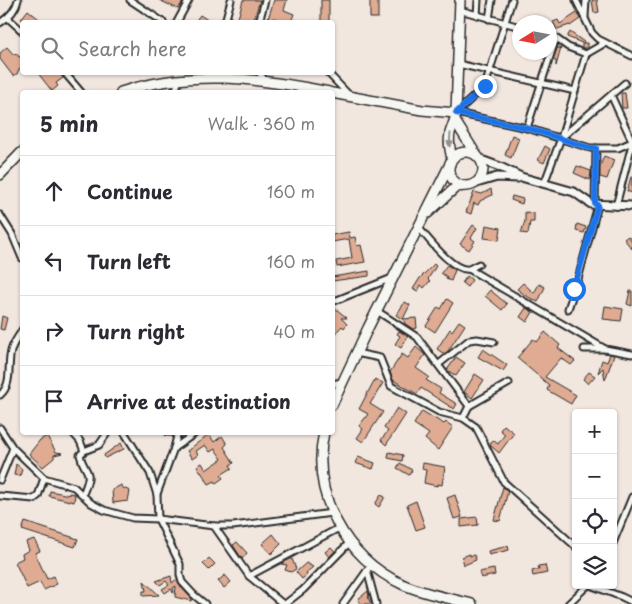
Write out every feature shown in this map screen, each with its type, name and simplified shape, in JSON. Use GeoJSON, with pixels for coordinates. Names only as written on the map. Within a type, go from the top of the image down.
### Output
{"type":"FeatureCollection","features":[{"type":"Feature","properties":{"kind":"highway"},"geometry":{"type":"LineString","coordinates":[[460,0],[456,117],[450,133],[449,144],[450,175],[453,180],[462,185],[471,185]]}},
{"type":"Feature","properties":{"kind":"highway"},"geometry":{"type":"LineString","coordinates":[[130,90],[197,75],[236,78],[316,90]]}},
{"type":"Feature","properties":{"kind":"highway"},"geometry":{"type":"LineString","coordinates":[[335,94],[456,117],[479,158],[483,171],[478,181],[471,185],[456,187],[424,216]]}},
{"type":"Feature","properties":{"kind":"highway"},"geometry":{"type":"LineString","coordinates":[[337,383],[356,353],[451,161],[461,152],[467,152],[479,158]]}},
{"type":"Feature","properties":{"kind":"highway"},"geometry":{"type":"LineString","coordinates":[[0,175],[20,154]]}},
{"type":"Feature","properties":{"kind":"highway"},"geometry":{"type":"LineString","coordinates":[[324,435],[322,474],[332,513],[349,543],[369,568],[423,591],[472,604]]}},
{"type":"Feature","properties":{"kind":"street"},"geometry":{"type":"LineString","coordinates":[[0,23],[8,18],[16,7],[18,0]]}},
{"type":"Feature","properties":{"kind":"street"},"geometry":{"type":"LineString","coordinates":[[130,0],[160,20]]}},
{"type":"Feature","properties":{"kind":"street"},"geometry":{"type":"LineString","coordinates":[[178,20],[189,0]]}},
{"type":"Feature","properties":{"kind":"street"},"geometry":{"type":"LineString","coordinates":[[226,20],[231,0]]}},
{"type":"Feature","properties":{"kind":"street"},"geometry":{"type":"LineString","coordinates":[[260,20],[265,0]]}},
{"type":"Feature","properties":{"kind":"street"},"geometry":{"type":"LineString","coordinates":[[477,15],[478,0]]}},
{"type":"Feature","properties":{"kind":"street"},"geometry":{"type":"LineString","coordinates":[[489,19],[492,0]]}},
{"type":"Feature","properties":{"kind":"street"},"geometry":{"type":"LineString","coordinates":[[456,117],[485,86],[512,0]]}},
{"type":"Feature","properties":{"kind":"street"},"geometry":{"type":"LineString","coordinates":[[576,0],[592,33],[604,43],[632,56]]}},
{"type":"Feature","properties":{"kind":"street"},"geometry":{"type":"LineString","coordinates":[[585,17],[586,0]]}},
{"type":"Feature","properties":{"kind":"street"},"geometry":{"type":"LineString","coordinates":[[460,10],[512,25]]}},
{"type":"Feature","properties":{"kind":"street"},"geometry":{"type":"LineString","coordinates":[[8,18],[20,29]]}},
{"type":"Feature","properties":{"kind":"street"},"geometry":{"type":"LineString","coordinates":[[557,39],[568,47],[586,54]]}},
{"type":"Feature","properties":{"kind":"street"},"geometry":{"type":"LineString","coordinates":[[544,184],[561,138],[586,54],[604,43]]}},
{"type":"Feature","properties":{"kind":"street"},"geometry":{"type":"LineString","coordinates":[[527,128],[549,60]]}},
{"type":"Feature","properties":{"kind":"street"},"geometry":{"type":"LineString","coordinates":[[458,64],[575,91]]}},
{"type":"Feature","properties":{"kind":"street"},"geometry":{"type":"LineString","coordinates":[[67,75],[79,90]]}},
{"type":"Feature","properties":{"kind":"street"},"geometry":{"type":"LineString","coordinates":[[261,75],[265,82]]}},
{"type":"Feature","properties":{"kind":"street"},"geometry":{"type":"LineString","coordinates":[[331,75],[351,97]]}},
{"type":"Feature","properties":{"kind":"street"},"geometry":{"type":"LineString","coordinates":[[176,90],[179,80]]}},
{"type":"Feature","properties":{"kind":"street"},"geometry":{"type":"LineString","coordinates":[[561,138],[625,83]]}},
{"type":"Feature","properties":{"kind":"street"},"geometry":{"type":"LineString","coordinates":[[611,95],[632,142],[616,206]]}},
{"type":"Feature","properties":{"kind":"street"},"geometry":{"type":"LineString","coordinates":[[456,117],[527,128],[590,148],[618,148],[632,142]]}},
{"type":"Feature","properties":{"kind":"street"},"geometry":{"type":"LineString","coordinates":[[568,309],[578,279],[596,205],[596,148]]}},
{"type":"Feature","properties":{"kind":"street"},"geometry":{"type":"LineString","coordinates":[[479,158],[521,178]]}},
{"type":"Feature","properties":{"kind":"street"},"geometry":{"type":"LineString","coordinates":[[471,185],[497,177],[521,178],[574,192],[586,201],[596,205],[632,206]]}},
{"type":"Feature","properties":{"kind":"street"},"geometry":{"type":"LineString","coordinates":[[0,215],[12,234],[20,253]]}},
{"type":"Feature","properties":{"kind":"street"},"geometry":{"type":"LineString","coordinates":[[418,228],[455,265],[469,269],[605,348]]}},
{"type":"Feature","properties":{"kind":"street"},"geometry":{"type":"LineString","coordinates":[[469,269],[479,264]]}},
{"type":"Feature","properties":{"kind":"street"},"geometry":{"type":"LineString","coordinates":[[335,301],[395,277]]}},
{"type":"Feature","properties":{"kind":"street"},"geometry":{"type":"LineString","coordinates":[[377,311],[417,337],[440,364],[469,406]]}},
{"type":"Feature","properties":{"kind":"street"},"geometry":{"type":"LineString","coordinates":[[440,364],[469,340],[477,338],[494,342]]}},
{"type":"Feature","properties":{"kind":"street"},"geometry":{"type":"LineString","coordinates":[[0,395],[4,392],[10,372],[11,350],[20,341]]}},
{"type":"Feature","properties":{"kind":"street"},"geometry":{"type":"LineString","coordinates":[[584,349],[605,348],[632,354]]}},
{"type":"Feature","properties":{"kind":"street"},"geometry":{"type":"LineString","coordinates":[[356,353],[380,358],[391,386],[439,412],[463,418],[476,427],[504,482],[573,544]]}},
{"type":"Feature","properties":{"kind":"street"},"geometry":{"type":"LineString","coordinates":[[463,418],[469,406],[509,383]]}},
{"type":"Feature","properties":{"kind":"street"},"geometry":{"type":"LineString","coordinates":[[0,428],[13,448],[44,478],[74,487],[91,503],[133,518],[214,526],[233,526],[332,513]]}},
{"type":"Feature","properties":{"kind":"street"},"geometry":{"type":"LineString","coordinates":[[75,435],[80,441],[84,451]]}},
{"type":"Feature","properties":{"kind":"street"},"geometry":{"type":"LineString","coordinates":[[83,494],[89,478],[88,470],[80,457],[84,451],[99,445],[106,435]]}},
{"type":"Feature","properties":{"kind":"street"},"geometry":{"type":"LineString","coordinates":[[128,435],[150,473],[157,495],[158,519],[180,564],[182,582],[206,604]]}},
{"type":"Feature","properties":{"kind":"street"},"geometry":{"type":"LineString","coordinates":[[157,495],[177,435]]}},
{"type":"Feature","properties":{"kind":"street"},"geometry":{"type":"LineString","coordinates":[[174,448],[194,435]]}},
{"type":"Feature","properties":{"kind":"street"},"geometry":{"type":"LineString","coordinates":[[0,480],[13,448]]}},
{"type":"Feature","properties":{"kind":"street"},"geometry":{"type":"LineString","coordinates":[[0,503],[2,496],[34,499],[38,496],[44,478]]}},
{"type":"Feature","properties":{"kind":"street"},"geometry":{"type":"LineString","coordinates":[[617,533],[632,497]]}},
{"type":"Feature","properties":{"kind":"street"},"geometry":{"type":"LineString","coordinates":[[214,526],[249,576],[284,604],[303,590],[349,543]]}},
{"type":"Feature","properties":{"kind":"street"},"geometry":{"type":"LineString","coordinates":[[249,576],[340,528]]}},
{"type":"Feature","properties":{"kind":"street"},"geometry":{"type":"LineString","coordinates":[[343,604],[369,568]]}},
{"type":"Feature","properties":{"kind":"street"},"geometry":{"type":"LineString","coordinates":[[369,568],[376,604]]}},
{"type":"Feature","properties":{"kind":"street"},"geometry":{"type":"LineString","coordinates":[[568,604],[585,589]]}},
{"type":"Feature","properties":{"kind":"street"},"geometry":{"type":"LineString","coordinates":[[601,589],[622,596],[632,602]]}},
{"type":"Feature","properties":{"kind":"building"},"geometry":{"type":"Polygon","coordinates":[[[159,0],[184,0],[178,9],[159,0]]]}},
{"type":"Feature","properties":{"kind":"building"},"geometry":{"type":"Polygon","coordinates":[[[243,0],[260,0],[254,20],[238,20],[243,0]]]}},
{"type":"Feature","properties":{"kind":"building"},"geometry":{"type":"Polygon","coordinates":[[[274,0],[287,0],[284,10],[294,14],[292,20],[273,18],[272,20],[268,20],[274,0]]]}},
{"type":"Feature","properties":{"kind":"building"},"geometry":{"type":"Polygon","coordinates":[[[321,0],[329,0],[329,20],[321,20],[321,0]]]}},
{"type":"Feature","properties":{"kind":"building"},"geometry":{"type":"Polygon","coordinates":[[[370,0],[378,0],[378,18],[370,18],[370,0]]]}},
{"type":"Feature","properties":{"kind":"building"},"geometry":{"type":"Polygon","coordinates":[[[592,0],[597,0],[599,12],[594,13],[592,0]]]}},
{"type":"Feature","properties":{"kind":"building"},"geometry":{"type":"Polygon","coordinates":[[[28,10],[41,20],[23,20],[21,19],[28,10]]]}},
{"type":"Feature","properties":{"kind":"building"},"geometry":{"type":"Polygon","coordinates":[[[577,13],[580,19],[570,26],[557,29],[557,20],[560,24],[577,13]]]}},
{"type":"Feature","properties":{"kind":"building"},"geometry":{"type":"Polygon","coordinates":[[[200,15],[208,20],[196,20],[200,15]]]}},
{"type":"Feature","properties":{"kind":"building"},"geometry":{"type":"Polygon","coordinates":[[[570,32],[583,43],[587,43],[587,48],[582,48],[582,43],[567,37],[570,32]]]}},
{"type":"Feature","properties":{"kind":"building"},"geometry":{"type":"Polygon","coordinates":[[[7,47],[14,55],[16,53],[20,57],[20,69],[17,74],[13,76],[0,59],[0,53],[7,47]]]}},
{"type":"Feature","properties":{"kind":"building"},"geometry":{"type":"Polygon","coordinates":[[[557,48],[561,48],[556,66],[556,61],[553,60],[557,60],[557,48]]]}},
{"type":"Feature","properties":{"kind":"building"},"geometry":{"type":"Polygon","coordinates":[[[39,75],[62,75],[63,78],[56,83],[58,86],[51,90],[39,75]]]}},
{"type":"Feature","properties":{"kind":"building"},"geometry":{"type":"Polygon","coordinates":[[[621,93],[625,93],[627,108],[622,108],[621,93]]]}},
{"type":"Feature","properties":{"kind":"building"},"geometry":{"type":"Polygon","coordinates":[[[512,135],[519,138],[511,158],[505,155],[512,135]]]}},
{"type":"Feature","properties":{"kind":"building"},"geometry":{"type":"Polygon","coordinates":[[[545,146],[550,149],[544,163],[538,160],[545,146]]]}},
{"type":"Feature","properties":{"kind":"building"},"geometry":{"type":"Polygon","coordinates":[[[604,156],[614,160],[607,179],[600,177],[600,166],[604,156]]]}},
{"type":"Feature","properties":{"kind":"building"},"geometry":{"type":"Polygon","coordinates":[[[577,166],[591,171],[590,180],[574,173],[577,166]]]}},
{"type":"Feature","properties":{"kind":"building"},"geometry":{"type":"Polygon","coordinates":[[[632,177],[632,193],[627,191],[632,177]]]}},
{"type":"Feature","properties":{"kind":"building"},"geometry":{"type":"Polygon","coordinates":[[[491,189],[492,195],[480,201],[478,205],[474,203],[471,214],[466,212],[474,192],[482,194],[491,189]]]}},
{"type":"Feature","properties":{"kind":"building"},"geometry":{"type":"Polygon","coordinates":[[[512,196],[523,199],[522,204],[511,200],[512,196]]]}},
{"type":"Feature","properties":{"kind":"building"},"geometry":{"type":"Polygon","coordinates":[[[525,212],[534,213],[534,222],[530,222],[528,234],[521,233],[525,221],[525,212]]]}},
{"type":"Feature","properties":{"kind":"building"},"geometry":{"type":"Polygon","coordinates":[[[577,224],[586,227],[584,233],[576,231],[577,224]]]}},
{"type":"Feature","properties":{"kind":"building"},"geometry":{"type":"Polygon","coordinates":[[[473,225],[477,228],[471,238],[475,241],[469,250],[460,244],[473,225]]]}},
{"type":"Feature","properties":{"kind":"building"},"geometry":{"type":"Polygon","coordinates":[[[486,225],[501,228],[499,240],[484,238],[486,225]]]}},
{"type":"Feature","properties":{"kind":"building"},"geometry":{"type":"Polygon","coordinates":[[[349,232],[350,238],[355,237],[357,246],[361,245],[365,262],[337,267],[336,261],[352,258],[349,239],[335,241],[335,234],[349,232]]]}},
{"type":"Feature","properties":{"kind":"building"},"geometry":{"type":"Polygon","coordinates":[[[628,236],[632,241],[632,249],[624,239],[628,236]]]}},
{"type":"Feature","properties":{"kind":"building"},"geometry":{"type":"Polygon","coordinates":[[[434,264],[436,266],[428,279],[430,281],[424,288],[421,285],[418,291],[413,289],[420,278],[434,264]]]}},
{"type":"Feature","properties":{"kind":"building"},"geometry":{"type":"Polygon","coordinates":[[[447,265],[455,270],[451,281],[446,279],[447,277],[441,273],[447,265]]]}},
{"type":"Feature","properties":{"kind":"building"},"geometry":{"type":"Polygon","coordinates":[[[369,271],[369,276],[335,281],[335,277],[369,271]]]}},
{"type":"Feature","properties":{"kind":"building"},"geometry":{"type":"Polygon","coordinates":[[[467,276],[472,280],[467,287],[462,283],[467,276]]]}},
{"type":"Feature","properties":{"kind":"building"},"geometry":{"type":"Polygon","coordinates":[[[523,283],[534,293],[539,284],[545,287],[538,302],[517,289],[523,283]]]}},
{"type":"Feature","properties":{"kind":"building"},"geometry":{"type":"Polygon","coordinates":[[[490,290],[507,304],[502,310],[485,296],[490,290]]]}},
{"type":"Feature","properties":{"kind":"building"},"geometry":{"type":"Polygon","coordinates":[[[630,291],[632,291],[632,306],[627,304],[630,291]]]}},
{"type":"Feature","properties":{"kind":"building"},"geometry":{"type":"Polygon","coordinates":[[[447,299],[453,303],[435,332],[426,326],[438,307],[441,309],[447,299]]]}},
{"type":"Feature","properties":{"kind":"building"},"geometry":{"type":"Polygon","coordinates":[[[405,302],[410,305],[403,319],[416,318],[417,328],[413,329],[396,315],[405,302]]]}},
{"type":"Feature","properties":{"kind":"building"},"geometry":{"type":"Polygon","coordinates":[[[605,306],[623,309],[621,321],[603,319],[605,306]]]}},
{"type":"Feature","properties":{"kind":"building"},"geometry":{"type":"Polygon","coordinates":[[[335,308],[347,318],[341,318],[347,324],[344,328],[342,326],[335,334],[335,308]]]}},
{"type":"Feature","properties":{"kind":"building"},"geometry":{"type":"Polygon","coordinates":[[[526,308],[533,312],[527,322],[520,317],[526,308]]]}},
{"type":"Feature","properties":{"kind":"building"},"geometry":{"type":"Polygon","coordinates":[[[2,316],[7,318],[4,330],[0,329],[2,316]]]}},
{"type":"Feature","properties":{"kind":"building"},"geometry":{"type":"Polygon","coordinates":[[[459,321],[465,325],[444,354],[437,349],[450,329],[452,331],[459,321]]]}},
{"type":"Feature","properties":{"kind":"building"},"geometry":{"type":"Polygon","coordinates":[[[399,331],[408,336],[401,348],[395,344],[400,336],[397,334],[399,331]]]}},
{"type":"Feature","properties":{"kind":"building"},"geometry":{"type":"Polygon","coordinates":[[[545,332],[560,345],[558,348],[575,361],[571,365],[561,358],[545,377],[576,395],[571,404],[547,390],[549,385],[517,358],[533,339],[537,342],[545,332]]]}},
{"type":"Feature","properties":{"kind":"building"},"geometry":{"type":"Polygon","coordinates":[[[416,347],[425,355],[416,368],[429,377],[426,380],[441,389],[439,393],[457,404],[454,409],[421,388],[417,394],[393,380],[390,372],[402,354],[408,358],[416,347]]]}},
{"type":"Feature","properties":{"kind":"building"},"geometry":{"type":"Polygon","coordinates":[[[483,349],[507,365],[503,371],[478,357],[483,349]]]}},
{"type":"Feature","properties":{"kind":"building"},"geometry":{"type":"Polygon","coordinates":[[[610,354],[614,355],[605,380],[603,368],[598,373],[602,360],[607,362],[610,354]]]}},
{"type":"Feature","properties":{"kind":"building"},"geometry":{"type":"Polygon","coordinates":[[[456,357],[465,363],[456,376],[447,370],[456,357]]]}},
{"type":"Feature","properties":{"kind":"building"},"geometry":{"type":"Polygon","coordinates":[[[589,372],[595,376],[588,384],[583,379],[589,372]]]}},
{"type":"Feature","properties":{"kind":"building"},"geometry":{"type":"Polygon","coordinates":[[[475,374],[484,380],[472,398],[464,392],[475,374]]]}},
{"type":"Feature","properties":{"kind":"building"},"geometry":{"type":"Polygon","coordinates":[[[375,379],[383,383],[370,404],[383,412],[363,442],[357,438],[363,429],[359,426],[368,414],[359,409],[375,379]]]}},
{"type":"Feature","properties":{"kind":"building"},"geometry":{"type":"Polygon","coordinates":[[[397,408],[406,414],[386,445],[381,440],[388,431],[384,428],[397,408]]]}},
{"type":"Feature","properties":{"kind":"building"},"geometry":{"type":"Polygon","coordinates":[[[422,411],[453,427],[438,450],[425,439],[429,434],[414,424],[422,411]]]}},
{"type":"Feature","properties":{"kind":"building"},"geometry":{"type":"Polygon","coordinates":[[[504,425],[514,433],[499,453],[490,445],[493,440],[498,444],[505,434],[500,430],[504,425]]]}},
{"type":"Feature","properties":{"kind":"building"},"geometry":{"type":"Polygon","coordinates":[[[208,435],[214,442],[222,436],[227,444],[224,447],[234,463],[230,465],[232,468],[221,475],[223,478],[216,483],[215,481],[209,484],[197,466],[202,463],[206,470],[222,459],[215,449],[210,452],[205,445],[196,451],[198,455],[192,459],[187,451],[208,435]]]}},
{"type":"Feature","properties":{"kind":"building"},"geometry":{"type":"Polygon","coordinates":[[[47,436],[56,452],[63,453],[54,455],[54,458],[43,467],[29,454],[40,440],[47,436]]]}},
{"type":"Feature","properties":{"kind":"building"},"geometry":{"type":"Polygon","coordinates":[[[121,443],[124,449],[105,458],[104,455],[121,443]]]}},
{"type":"Feature","properties":{"kind":"building"},"geometry":{"type":"Polygon","coordinates":[[[389,452],[403,455],[402,461],[388,458],[389,452]]]}},
{"type":"Feature","properties":{"kind":"building"},"geometry":{"type":"Polygon","coordinates":[[[358,457],[375,463],[373,469],[355,463],[358,457]]]}},
{"type":"Feature","properties":{"kind":"building"},"geometry":{"type":"Polygon","coordinates":[[[400,463],[412,470],[409,475],[397,468],[400,463]]]}},
{"type":"Feature","properties":{"kind":"building"},"geometry":{"type":"Polygon","coordinates":[[[423,463],[445,467],[442,485],[438,484],[437,486],[424,483],[426,470],[422,469],[423,463]]]}},
{"type":"Feature","properties":{"kind":"building"},"geometry":{"type":"Polygon","coordinates":[[[16,464],[22,469],[20,476],[14,475],[16,464]]]}},
{"type":"Feature","properties":{"kind":"building"},"geometry":{"type":"Polygon","coordinates":[[[121,485],[130,491],[128,501],[113,503],[112,490],[121,485]]]}},
{"type":"Feature","properties":{"kind":"building"},"geometry":{"type":"Polygon","coordinates":[[[503,487],[508,491],[500,521],[494,520],[503,487]]]}},
{"type":"Feature","properties":{"kind":"building"},"geometry":{"type":"Polygon","coordinates":[[[50,491],[69,495],[69,493],[75,494],[74,502],[49,496],[50,491]]]}},
{"type":"Feature","properties":{"kind":"building"},"geometry":{"type":"Polygon","coordinates":[[[381,495],[385,497],[379,507],[375,504],[381,495]]]}},
{"type":"Feature","properties":{"kind":"building"},"geometry":{"type":"Polygon","coordinates":[[[455,495],[462,517],[454,519],[447,498],[455,495]]]}},
{"type":"Feature","properties":{"kind":"building"},"geometry":{"type":"Polygon","coordinates":[[[416,501],[425,527],[416,530],[407,505],[416,501]]]}},
{"type":"Feature","properties":{"kind":"building"},"geometry":{"type":"Polygon","coordinates":[[[477,517],[478,525],[461,527],[461,519],[477,517]]]}},
{"type":"Feature","properties":{"kind":"building"},"geometry":{"type":"Polygon","coordinates":[[[25,522],[78,539],[75,547],[22,530],[25,522]]]}},
{"type":"Feature","properties":{"kind":"building"},"geometry":{"type":"Polygon","coordinates":[[[273,534],[281,544],[271,554],[262,544],[273,534]]]}},
{"type":"Feature","properties":{"kind":"building"},"geometry":{"type":"Polygon","coordinates":[[[34,539],[40,551],[35,553],[47,579],[54,576],[57,584],[44,590],[40,582],[27,588],[15,562],[23,558],[22,554],[29,550],[26,542],[34,539]]]}},
{"type":"Feature","properties":{"kind":"building"},"geometry":{"type":"Polygon","coordinates":[[[237,542],[247,553],[242,559],[233,545],[237,542]]]}},
{"type":"Feature","properties":{"kind":"building"},"geometry":{"type":"Polygon","coordinates":[[[508,546],[509,550],[489,555],[488,551],[508,546]]]}},
{"type":"Feature","properties":{"kind":"building"},"geometry":{"type":"Polygon","coordinates":[[[331,547],[335,551],[329,557],[325,552],[331,547]]]}},
{"type":"Feature","properties":{"kind":"building"},"geometry":{"type":"Polygon","coordinates":[[[470,554],[470,556],[474,555],[476,560],[464,565],[462,557],[470,554]]]}},
{"type":"Feature","properties":{"kind":"building"},"geometry":{"type":"Polygon","coordinates":[[[209,558],[215,564],[209,570],[203,564],[209,558]]]}},
{"type":"Feature","properties":{"kind":"building"},"geometry":{"type":"Polygon","coordinates":[[[292,559],[296,569],[291,572],[285,570],[287,565],[281,564],[292,559]]]}},
{"type":"Feature","properties":{"kind":"building"},"geometry":{"type":"Polygon","coordinates":[[[306,563],[313,567],[302,579],[296,572],[306,563]]]}},
{"type":"Feature","properties":{"kind":"building"},"geometry":{"type":"Polygon","coordinates":[[[545,565],[547,573],[533,576],[532,571],[539,569],[538,566],[545,565]]]}},
{"type":"Feature","properties":{"kind":"building"},"geometry":{"type":"Polygon","coordinates":[[[494,569],[495,575],[481,578],[479,572],[494,569]]]}},
{"type":"Feature","properties":{"kind":"building"},"geometry":{"type":"Polygon","coordinates":[[[225,575],[231,582],[224,588],[218,581],[225,575]]]}},
{"type":"Feature","properties":{"kind":"building"},"geometry":{"type":"Polygon","coordinates":[[[171,576],[172,583],[177,579],[179,585],[192,599],[191,601],[175,597],[176,586],[173,588],[173,593],[171,589],[165,593],[162,589],[169,585],[166,581],[160,585],[156,581],[171,576]]]}},
{"type":"Feature","properties":{"kind":"building"},"geometry":{"type":"Polygon","coordinates":[[[144,581],[159,595],[143,596],[143,591],[146,591],[144,581]]]}},
{"type":"Feature","properties":{"kind":"building"},"geometry":{"type":"Polygon","coordinates":[[[368,591],[371,604],[361,604],[358,599],[368,591]]]}},
{"type":"Feature","properties":{"kind":"route"},"geometry":{"type":"LineString","coordinates":[[485,86],[456,113],[527,128],[590,148],[596,148],[595,204],[598,205],[574,289]]}}]}
